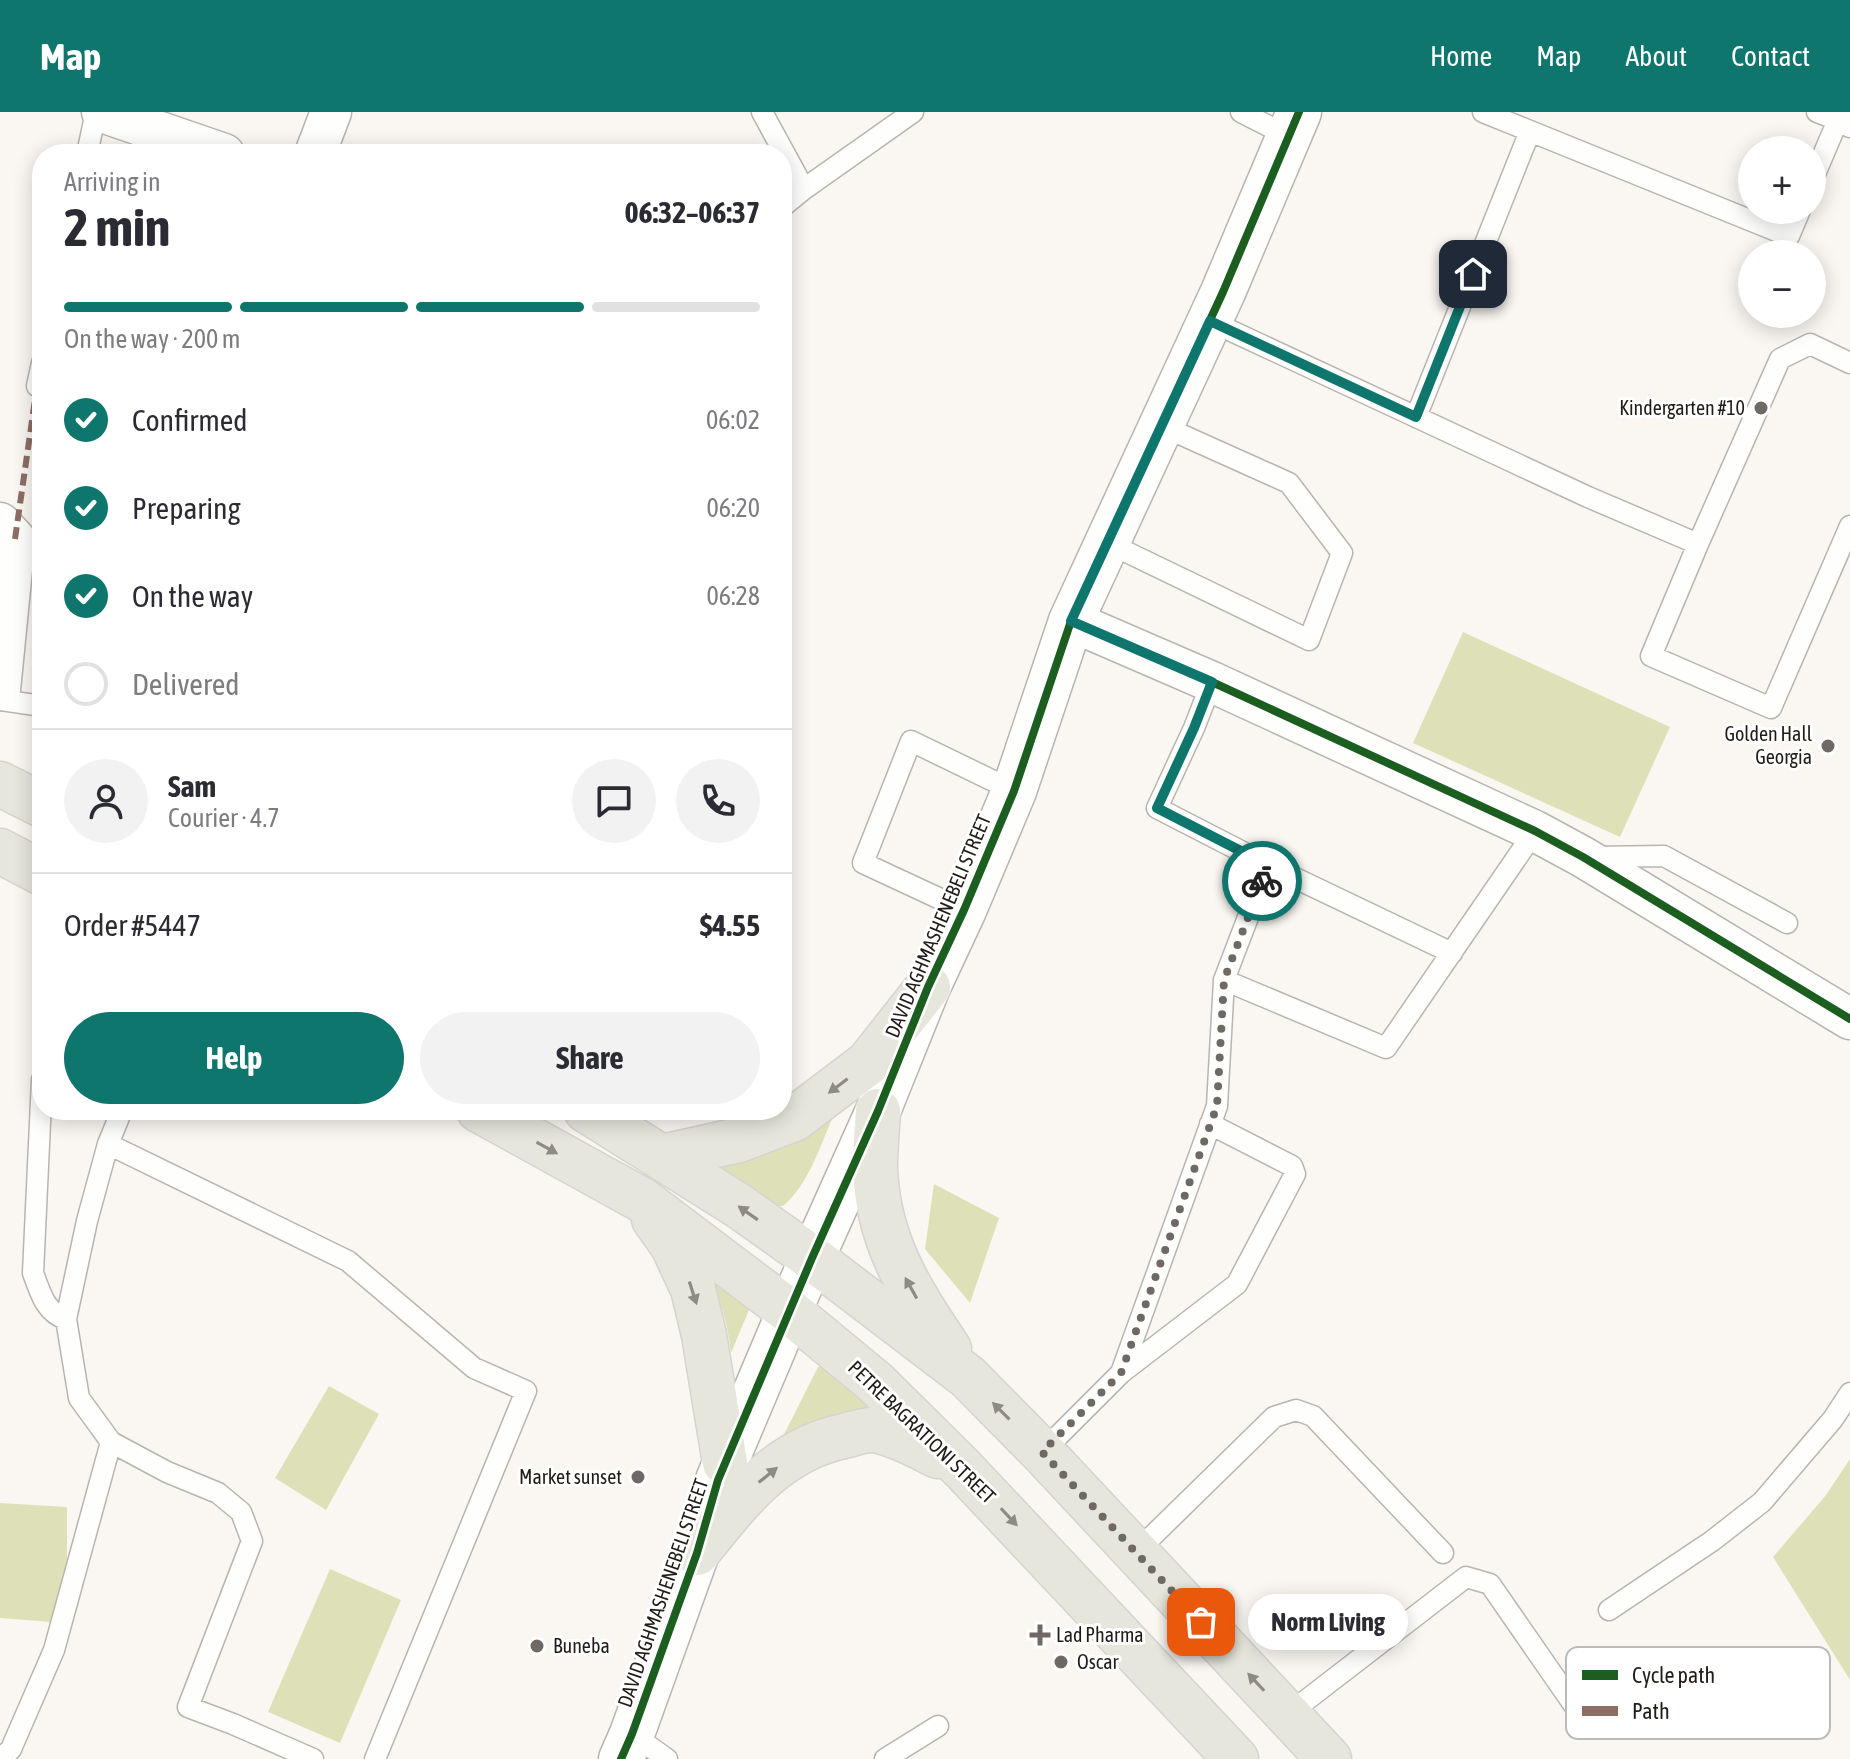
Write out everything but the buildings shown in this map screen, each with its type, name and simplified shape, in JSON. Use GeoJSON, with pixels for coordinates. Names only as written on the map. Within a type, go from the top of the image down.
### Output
{"type":"FeatureCollection","features":[{"type":"Feature","properties":{"kind":"main road"},"geometry":{"type":"LineString","coordinates":[[0,784],[32,800]]}},
{"type":"Feature","properties":{"kind":"main road"},"geometry":{"type":"LineString","coordinates":[[0,851],[32,868]]}},
{"type":"Feature","properties":{"kind":"main road"},"geometry":{"type":"LineString","coordinates":[[792,1120],[868,1063],[928,987]]}},
{"type":"Feature","properties":{"kind":"main road"},"geometry":{"type":"LineString","coordinates":[[878,1111],[875,1168],[880,1209],[891,1248],[911,1291],[968,1377]]}},
{"type":"Feature","properties":{"kind":"main road","name":"PETRE BAGRATIONI STREET"},"geometry":{"type":"LineString","coordinates":[[497,1120],[642,1200],[789,1311],[875,1382],[963,1469],[1236,1759]]}},
{"type":"Feature","properties":{"kind":"main road"},"geometry":{"type":"LineString","coordinates":[[602,1120],[739,1206],[968,1377],[1329,1759]]}},
{"type":"Feature","properties":{"kind":"main road"},"geometry":{"type":"LineString","coordinates":[[662,1157],[739,1140],[791,1120]]}},
{"type":"Feature","properties":{"kind":"main road"},"geometry":{"type":"LineString","coordinates":[[642,1200],[673,1246],[693,1289],[704,1335],[725,1463]]}},
{"type":"Feature","properties":{"kind":"main road"},"geometry":{"type":"LineString","coordinates":[[697,1553],[744,1494],[793,1455],[824,1440],[870,1430],[902,1438],[963,1469]]}},
{"type":"Feature","properties":{"kind":"street"},"geometry":{"type":"LineString","coordinates":[[102,112],[195,144]]}},
{"type":"Feature","properties":{"kind":"street"},"geometry":{"type":"LineString","coordinates":[[319,144],[331,112]]}},
{"type":"Feature","properties":{"kind":"street","name":"DAVID AGHMASHENEBELI STREET"},"geometry":{"type":"LineString","coordinates":[[626,1747],[697,1553],[718,1480],[1014,791],[1071,621],[1210,321],[1294,124]]}},
{"type":"Feature","properties":{"kind":"street"},"geometry":{"type":"LineString","coordinates":[[0,523],[15,539],[0,690]]}},
{"type":"Feature","properties":{"kind":"street"},"geometry":{"type":"LineString","coordinates":[[1071,621],[1212,682],[1535,831],[1850,1019]]}},
{"type":"Feature","properties":{"kind":"lane"},"geometry":{"type":"LineString","coordinates":[[89,144],[96,112]]}},
{"type":"Feature","properties":{"kind":"lane"},"geometry":{"type":"LineString","coordinates":[[762,112],[779,144]]}},
{"type":"Feature","properties":{"kind":"lane"},"geometry":{"type":"LineString","coordinates":[[792,199],[913,112]]}},
{"type":"Feature","properties":{"kind":"lane"},"geometry":{"type":"LineString","coordinates":[[1241,112],[1294,124]]}},
{"type":"Feature","properties":{"kind":"lane"},"geometry":{"type":"LineString","coordinates":[[1483,112],[1738,215]]}},
{"type":"Feature","properties":{"kind":"lane"},"geometry":{"type":"LineString","coordinates":[[1817,112],[1843,120],[1826,153]]}},
{"type":"Feature","properties":{"kind":"lane"},"geometry":{"type":"LineString","coordinates":[[1416,417],[1530,131]]}},
{"type":"Feature","properties":{"kind":"lane"},"geometry":{"type":"LineString","coordinates":[[792,167],[804,189]]}},
{"type":"Feature","properties":{"kind":"lane"},"geometry":{"type":"LineString","coordinates":[[1759,224],[1789,236],[1794,224]]}},
{"type":"Feature","properties":{"kind":"lane"},"geometry":{"type":"LineString","coordinates":[[1210,321],[1588,497],[1698,544]]}},
{"type":"Feature","properties":{"kind":"lane"},"geometry":{"type":"LineString","coordinates":[[1850,363],[1810,344],[1780,359],[1651,656],[1771,708],[1850,526]]}},
{"type":"Feature","properties":{"kind":"lane"},"geometry":{"type":"LineString","coordinates":[[1108,543],[1309,640],[1342,553],[1289,483],[1162,426]]}},
{"type":"Feature","properties":{"kind":"lane"},"geometry":{"type":"LineString","coordinates":[[1212,682],[1157,808],[1452,953]]}},
{"type":"Feature","properties":{"kind":"lane"},"geometry":{"type":"LineString","coordinates":[[0,700],[32,705]]}},
{"type":"Feature","properties":{"kind":"lane"},"geometry":{"type":"LineString","coordinates":[[964,910],[863,863],[911,741],[1014,791]]}},
{"type":"Feature","properties":{"kind":"lane"},"geometry":{"type":"LineString","coordinates":[[1224,980],[1386,1048],[1535,831]]}},
{"type":"Feature","properties":{"kind":"lane"},"geometry":{"type":"LineString","coordinates":[[1583,857],[1664,856],[1787,923]]}},
{"type":"Feature","properties":{"kind":"lane"},"geometry":{"type":"LineString","coordinates":[[1121,1373],[1217,1106],[1224,980],[1268,865]]}},
{"type":"Feature","properties":{"kind":"lane"},"geometry":{"type":"LineString","coordinates":[[40,1120],[33,1273],[43,1299],[55,1316],[66,1319]]}},
{"type":"Feature","properties":{"kind":"lane"},"geometry":{"type":"LineString","coordinates":[[118,1120],[108,1144],[87,1221],[66,1319],[79,1398],[111,1442],[167,1472],[218,1493],[241,1512],[252,1541],[188,1707],[313,1759]]}},
{"type":"Feature","properties":{"kind":"lane"},"geometry":{"type":"LineString","coordinates":[[1042,1452],[1121,1373],[1237,1284],[1295,1174],[1292,1166],[1210,1124]]}},
{"type":"Feature","properties":{"kind":"lane"},"geometry":{"type":"LineString","coordinates":[[108,1144],[348,1261],[474,1368],[526,1391],[375,1759]]}},
{"type":"Feature","properties":{"kind":"lane"},"geometry":{"type":"LineString","coordinates":[[1609,1610],[1712,1541],[1762,1502],[1833,1419],[1850,1393]]}},
{"type":"Feature","properties":{"kind":"lane"},"geometry":{"type":"LineString","coordinates":[[1136,1552],[1274,1417],[1296,1410],[1313,1416],[1443,1553]]}},
{"type":"Feature","properties":{"kind":"lane"},"geometry":{"type":"LineString","coordinates":[[1,1759],[11,1749],[54,1650],[111,1442]]}},
{"type":"Feature","properties":{"kind":"lane"},"geometry":{"type":"LineString","coordinates":[[1287,1715],[1466,1577],[1490,1584],[1566,1694]]}},
{"type":"Feature","properties":{"kind":"lane"},"geometry":{"type":"LineString","coordinates":[[885,1759],[938,1726]]}},
{"type":"Feature","properties":{"kind":"lane"},"geometry":{"type":"LineString","coordinates":[[626,1747],[667,1759]]}},
{"type":"Feature","properties":{"kind":"green space"},"geometry":{"type":"Polygon","coordinates":[[[1463,632],[1670,727],[1620,837],[1413,743],[1463,632]]]}},
{"type":"Feature","properties":{"kind":"green space"},"geometry":{"type":"Polygon","coordinates":[[[833,1117],[807,1176],[783,1206],[770,1206],[694,1159],[796,1141],[833,1117]]]}},
{"type":"Feature","properties":{"kind":"green space"},"geometry":{"type":"Polygon","coordinates":[[[934,1184],[999,1218],[970,1303],[925,1249],[934,1184]]]}},
{"type":"Feature","properties":{"kind":"green space"},"geometry":{"type":"Polygon","coordinates":[[[704,1264],[744,1290],[749,1310],[731,1353],[722,1307],[704,1264]]]}},
{"type":"Feature","properties":{"kind":"green space"},"geometry":{"type":"Polygon","coordinates":[[[833,1362],[909,1427],[771,1460],[818,1367],[833,1362]]]}},
{"type":"Feature","properties":{"kind":"green space"},"geometry":{"type":"Polygon","coordinates":[[[329,1386],[379,1414],[326,1510],[275,1478],[329,1386]]]}},
{"type":"Feature","properties":{"kind":"green space"},"geometry":{"type":"Polygon","coordinates":[[[1850,1459],[1850,1680],[1773,1557],[1826,1495],[1850,1459]]]}},
{"type":"Feature","properties":{"kind":"green space"},"geometry":{"type":"Polygon","coordinates":[[[0,1503],[67,1507],[67,1563],[50,1622],[0,1618],[0,1503]]]}},
{"type":"Feature","properties":{"kind":"green space"},"geometry":{"type":"Polygon","coordinates":[[[330,1569],[401,1600],[340,1743],[268,1712],[330,1569]]]}},
{"type":"Feature","properties":{"kind":"marked path"},"geometry":{"type":"LineString","coordinates":[[15,539],[32,421]]}},
{"type":"Feature","properties":{"kind":"cycle path"},"geometry":{"type":"LineString","coordinates":[[621,1759],[697,1553],[718,1480],[1014,791],[1071,621],[1223,292],[1299,112]]}},
{"type":"Feature","properties":{"kind":"cycle path"},"geometry":{"type":"LineString","coordinates":[[1071,621],[1212,682],[1535,831],[1850,1019]]}},
{"type":"Feature","properties":{"kind":"way so far"},"geometry":{"type":"LineString","coordinates":[[1201,1622],[1042,1452],[1121,1373],[1217,1106],[1224,980],[1262,881]]}},
{"type":"Feature","properties":{"kind":"place","name":"Kindergarten #10"},"geometry":{"type":"Point","coordinates":[1761,408]}},
{"type":"Feature","properties":{"kind":"place","name":"Golden Hall Georgia"},"geometry":{"type":"Point","coordinates":[1828,746]}},
{"type":"Feature","properties":{"kind":"place","name":"Market sunset"},"geometry":{"type":"Point","coordinates":[638,1477]}},
{"type":"Feature","properties":{"kind":"place","name":"Norm Living"},"geometry":{"type":"Point","coordinates":[1201,1622]}},
{"type":"Feature","properties":{"kind":"place","name":"Lad Pharma"},"geometry":{"type":"Point","coordinates":[1040,1635]}},
{"type":"Feature","properties":{"kind":"place","name":"Buneba"},"geometry":{"type":"Point","coordinates":[537,1646]}},
{"type":"Feature","properties":{"kind":"place","name":"Oscar"},"geometry":{"type":"Point","coordinates":[1061,1662]}},
{"type":"Feature","properties":{"kind":"route"},"geometry":{"type":"LineString","coordinates":[[1262,881],[1268,865],[1157,808],[1212,682],[1071,621],[1210,321],[1416,417],[1473,274]]}}]}
